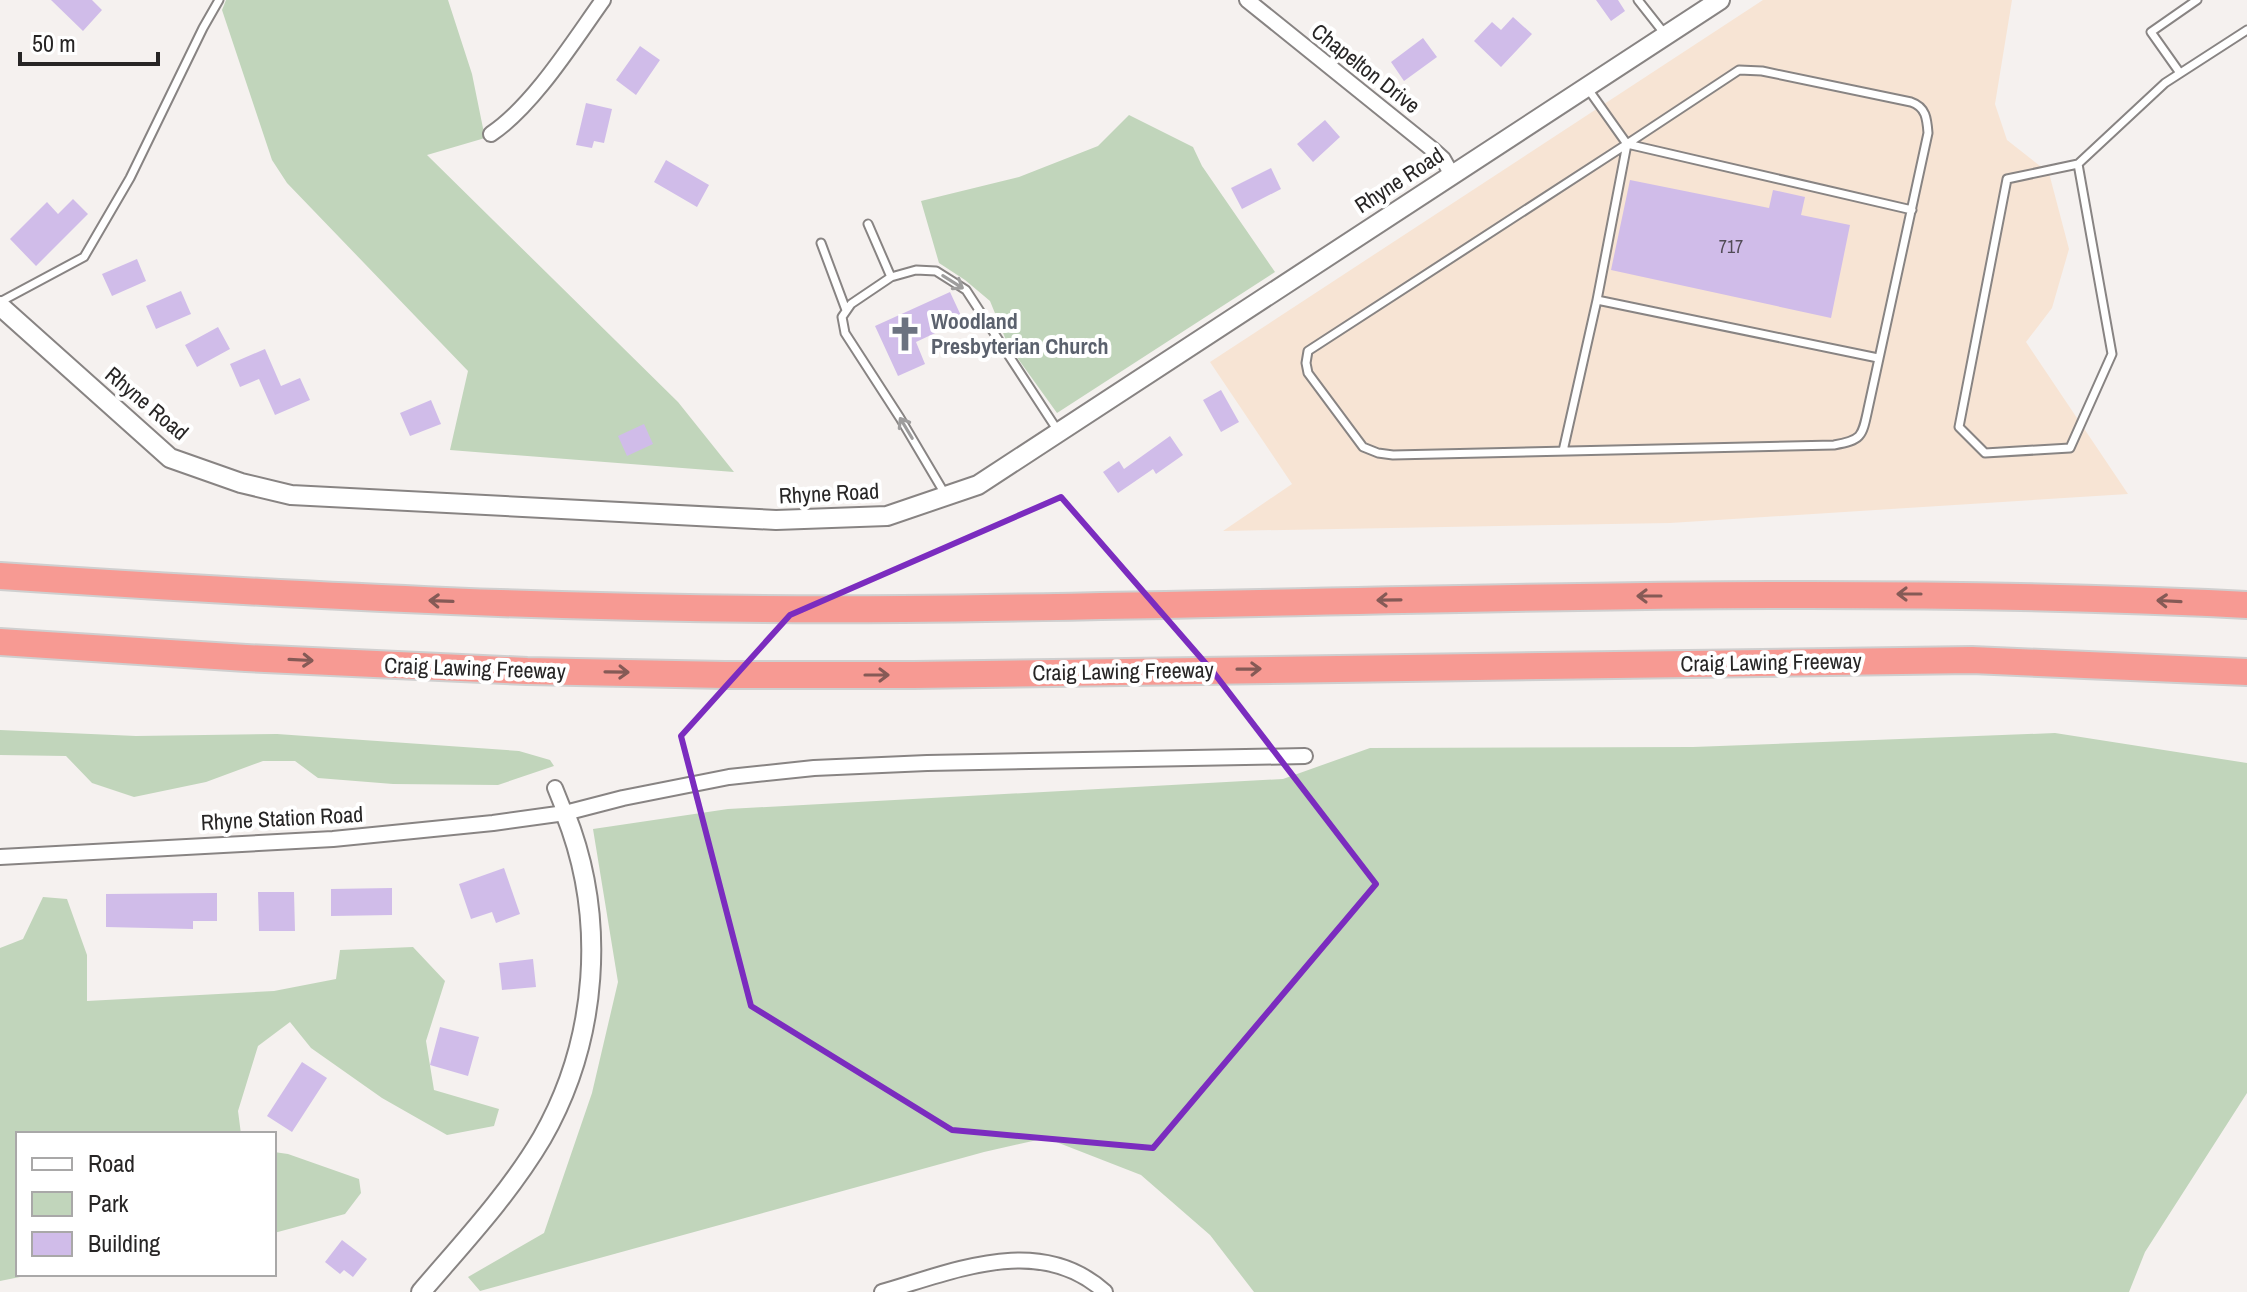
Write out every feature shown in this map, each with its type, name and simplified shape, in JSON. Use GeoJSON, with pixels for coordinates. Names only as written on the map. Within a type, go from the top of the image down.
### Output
{"type":"FeatureCollection","features":[{"type":"Feature","properties":{"kind":"highway"},"geometry":{"type":"LineString","coordinates":[[0,560],[181,588]]}},
{"type":"Feature","properties":{"kind":"highway"},"geometry":{"type":"LineString","coordinates":[[0,576],[463,602],[750,609],[1946,594],[2247,605]]}},
{"type":"Feature","properties":{"kind":"highway","name":"Craig Lawing Freeway"},"geometry":{"type":"LineString","coordinates":[[0,642],[246,658],[527,671],[725,675],[914,675],[1870,660],[1972,660],[2247,672]]}},
{"type":"Feature","properties":{"kind":"highway"},"geometry":{"type":"LineString","coordinates":[[0,659],[246,658]]}},
{"type":"Feature","properties":{"kind":"street"},"geometry":{"type":"LineString","coordinates":[[491,134],[506,124],[534,91],[603,0]]}},
{"type":"Feature","properties":{"kind":"street","name":"Chapelton Drive"},"geometry":{"type":"LineString","coordinates":[[1247,0],[1432,149],[1443,159],[1452,175]]}},
{"type":"Feature","properties":{"kind":"street","name":"Rhyne Road"},"geometry":{"type":"LineString","coordinates":[[0,304],[170,458],[241,483],[291,495],[776,520],[887,516],[978,485],[1720,0]]}},
{"type":"Feature","properties":{"kind":"street","name":"Rhyne Station Road"},"geometry":{"type":"LineString","coordinates":[[0,857],[333,839],[493,823],[565,813],[729,777],[814,768],[1305,756]]}},
{"type":"Feature","properties":{"kind":"street"},"geometry":{"type":"LineString","coordinates":[[422,1291],[521,1171],[559,1105],[574,1065],[588,1000],[592,947],[585,880],[555,788]]}},
{"type":"Feature","properties":{"kind":"street"},"geometry":{"type":"LineString","coordinates":[[882,1292],[1012,1259],[1040,1260],[1077,1273],[1105,1292]]}},
{"type":"Feature","properties":{"kind":"lane"},"geometry":{"type":"LineString","coordinates":[[0,304],[84,257],[130,178],[219,0]]}},
{"type":"Feature","properties":{"kind":"lane"},"geometry":{"type":"LineString","coordinates":[[1638,0],[1666,36]]}},
{"type":"Feature","properties":{"kind":"lane"},"geometry":{"type":"LineString","coordinates":[[2180,73],[2151,32],[2197,0]]}},
{"type":"Feature","properties":{"kind":"lane"},"geometry":{"type":"LineString","coordinates":[[2078,164],[2112,354],[2070,448],[1985,453],[1959,427],[2007,179],[2078,164],[2134,110],[2180,73],[2247,30]]}},
{"type":"Feature","properties":{"kind":"lane"},"geometry":{"type":"LineString","coordinates":[[1739,70],[1762,71],[1918,105],[1927,117],[1928,133],[1863,432],[1855,441],[1834,445],[1378,453],[1363,447],[1308,373],[1308,351],[1627,144],[1739,70]]}},
{"type":"Feature","properties":{"kind":"lane"},"geometry":{"type":"LineString","coordinates":[[1587,87],[1627,144],[1912,210]]}},
{"type":"Feature","properties":{"kind":"lane"},"geometry":{"type":"LineString","coordinates":[[1563,451],[1597,300],[1627,144]]}},
{"type":"Feature","properties":{"kind":"lane"},"geometry":{"type":"LineString","coordinates":[[868,224],[891,277]]}},
{"type":"Feature","properties":{"kind":"lane"},"geometry":{"type":"LineString","coordinates":[[821,243],[846,310]]}},
{"type":"Feature","properties":{"kind":"lane"},"geometry":{"type":"LineString","coordinates":[[946,495],[845,333],[842,317],[846,310],[861,296],[891,277],[916,270],[936,271],[966,290],[1059,432]]}},
{"type":"Feature","properties":{"kind":"lane"},"geometry":{"type":"LineString","coordinates":[[1597,300],[1878,358]]}},
{"type":"Feature","properties":{"kind":"highlighted area"},"geometry":{"type":"Polygon","coordinates":[[[1061,497],[1214,673],[1376,884],[1153,1148],[952,1130],[751,1006],[681,736],[790,615],[1061,497]]]}},
{"type":"Feature","properties":{"kind":"shaded area"},"geometry":{"type":"Polygon","coordinates":[[[1763,0],[2012,0],[1995,104],[2007,140],[2049,173],[2069,249],[2052,308],[2026,342],[2128,494],[1670,523],[1223,531],[1292,484],[1210,362],[1763,0]]]}},
{"type":"Feature","properties":{"kind":"green space"},"geometry":{"type":"Polygon","coordinates":[[[226,0],[448,0],[472,74],[485,138],[427,155],[678,402],[734,472],[450,450],[468,371],[287,183],[272,160],[222,10],[226,0]]]}},
{"type":"Feature","properties":{"kind":"green space"},"geometry":{"type":"Polygon","coordinates":[[[1129,115],[1193,147],[1202,166],[1275,272],[1057,413],[1008,345],[990,301],[939,263],[921,201],[1019,177],[1098,146],[1129,115]]]}},
{"type":"Feature","properties":{"kind":"green space"},"geometry":{"type":"Polygon","coordinates":[[[0,730],[136,736],[277,734],[519,751],[550,760],[554,766],[498,785],[393,784],[318,778],[295,761],[263,761],[206,782],[134,797],[92,783],[66,756],[0,755],[0,730]]]}},
{"type":"Feature","properties":{"kind":"green space"},"geometry":{"type":"Polygon","coordinates":[[[2055,733],[2247,763],[2247,1093],[2145,1252],[2129,1292],[1254,1292],[1210,1235],[1141,1175],[1046,1138],[984,1152],[480,1291],[468,1277],[544,1233],[592,1093],[618,982],[593,829],[728,809],[1283,779],[1370,748],[1693,747],[2055,733]]]}},
{"type":"Feature","properties":{"kind":"green space"},"geometry":{"type":"Polygon","coordinates":[[[43,897],[67,899],[87,955],[87,1001],[274,991],[336,979],[340,950],[413,947],[445,981],[426,1041],[434,1090],[499,1109],[494,1126],[447,1135],[382,1098],[311,1048],[290,1022],[258,1046],[238,1111],[241,1132],[16,1132],[16,1276],[25,1276],[0,1281],[0,948],[23,939],[43,897]]]}},
{"type":"Feature","properties":{"kind":"green space"},"geometry":{"type":"Polygon","coordinates":[[[276,1152],[359,1179],[361,1193],[345,1214],[276,1232],[276,1152]]]}},
{"type":"Feature","properties":{"kind":"building"},"geometry":{"type":"Polygon","coordinates":[[[51,0],[92,0],[102,10],[83,31],[51,0]]]}},
{"type":"Feature","properties":{"kind":"building"},"geometry":{"type":"Polygon","coordinates":[[[1596,0],[1618,0],[1625,11],[1611,21],[1596,0]]]}},
{"type":"Feature","properties":{"kind":"building"},"geometry":{"type":"Polygon","coordinates":[[[1513,17],[1532,34],[1501,67],[1474,41],[1492,22],[1501,30],[1513,17]]]}},
{"type":"Feature","properties":{"kind":"building"},"geometry":{"type":"Polygon","coordinates":[[[1423,38],[1437,57],[1404,81],[1391,62],[1423,38]]]}},
{"type":"Feature","properties":{"kind":"building"},"geometry":{"type":"Polygon","coordinates":[[[640,46],[660,60],[636,95],[616,80],[640,46]]]}},
{"type":"Feature","properties":{"kind":"building"},"geometry":{"type":"Polygon","coordinates":[[[586,103],[612,109],[604,143],[594,141],[592,148],[576,145],[586,103]]]}},
{"type":"Feature","properties":{"kind":"building"},"geometry":{"type":"Polygon","coordinates":[[[1325,120],[1340,137],[1313,162],[1297,144],[1325,120]]]}},
{"type":"Feature","properties":{"kind":"building"},"geometry":{"type":"Polygon","coordinates":[[[666,160],[709,185],[697,207],[654,182],[666,160]]]}},
{"type":"Feature","properties":{"kind":"building"},"geometry":{"type":"Polygon","coordinates":[[[1271,168],[1281,189],[1242,209],[1231,188],[1271,168]]]}},
{"type":"Feature","properties":{"kind":"building"},"geometry":{"type":"Polygon","coordinates":[[[1630,180],[1769,208],[1773,190],[1805,197],[1801,215],[1850,225],[1831,318],[1611,270],[1630,180]]]}},
{"type":"Feature","properties":{"kind":"building"},"geometry":{"type":"Polygon","coordinates":[[[73,199],[88,214],[36,266],[10,239],[47,202],[58,214],[73,199]]]}},
{"type":"Feature","properties":{"kind":"building"},"geometry":{"type":"Polygon","coordinates":[[[137,259],[146,281],[112,296],[102,274],[137,259]]]}},
{"type":"Feature","properties":{"kind":"building"},"geometry":{"type":"Polygon","coordinates":[[[181,291],[191,314],[156,329],[146,306],[181,291]]]}},
{"type":"Feature","properties":{"kind":"building","name":"Woodland Presbyterian Church"},"geometry":{"type":"Polygon","coordinates":[[[950,292],[963,320],[916,342],[925,364],[898,376],[875,326],[950,292]]]}},
{"type":"Feature","properties":{"kind":"building"},"geometry":{"type":"Polygon","coordinates":[[[218,327],[230,349],[197,367],[185,345],[218,327]]]}},
{"type":"Feature","properties":{"kind":"building"},"geometry":{"type":"Polygon","coordinates":[[[265,349],[281,386],[300,378],[310,400],[275,415],[259,379],[240,387],[230,364],[265,349]]]}},
{"type":"Feature","properties":{"kind":"building"},"geometry":{"type":"Polygon","coordinates":[[[1221,390],[1239,422],[1221,432],[1203,400],[1221,390]]]}},
{"type":"Feature","properties":{"kind":"building"},"geometry":{"type":"Polygon","coordinates":[[[431,400],[441,424],[410,436],[400,413],[431,400]]]}},
{"type":"Feature","properties":{"kind":"building"},"geometry":{"type":"Polygon","coordinates":[[[644,424],[653,444],[627,456],[618,436],[644,424]]]}},
{"type":"Feature","properties":{"kind":"building"},"geometry":{"type":"Polygon","coordinates":[[[1170,436],[1183,455],[1156,474],[1153,469],[1118,493],[1103,472],[1119,461],[1124,469],[1170,436]]]}},
{"type":"Feature","properties":{"kind":"building"},"geometry":{"type":"Polygon","coordinates":[[[504,868],[520,914],[496,923],[492,912],[471,919],[459,884],[504,868]]]}},
{"type":"Feature","properties":{"kind":"building"},"geometry":{"type":"Polygon","coordinates":[[[392,888],[392,915],[331,916],[331,889],[392,888]]]}},
{"type":"Feature","properties":{"kind":"building"},"geometry":{"type":"Polygon","coordinates":[[[258,892],[294,892],[295,931],[259,931],[258,892]]]}},
{"type":"Feature","properties":{"kind":"building"},"geometry":{"type":"Polygon","coordinates":[[[217,893],[217,921],[193,921],[193,929],[106,927],[106,894],[217,893]]]}},
{"type":"Feature","properties":{"kind":"building"},"geometry":{"type":"Polygon","coordinates":[[[533,959],[536,987],[502,990],[499,963],[533,959]]]}},
{"type":"Feature","properties":{"kind":"building"},"geometry":{"type":"Polygon","coordinates":[[[440,1027],[479,1037],[468,1076],[430,1065],[440,1027]]]}},
{"type":"Feature","properties":{"kind":"building"},"geometry":{"type":"Polygon","coordinates":[[[302,1062],[327,1078],[292,1132],[267,1116],[302,1062]]]}},
{"type":"Feature","properties":{"kind":"building"},"geometry":{"type":"Polygon","coordinates":[[[342,1240],[367,1259],[353,1277],[344,1270],[340,1274],[325,1262],[342,1240]]]}},
{"type":"Feature","properties":{"kind":"place","name":"Woodland Presbyterian Church"},"geometry":{"type":"Point","coordinates":[905,334]}}]}
